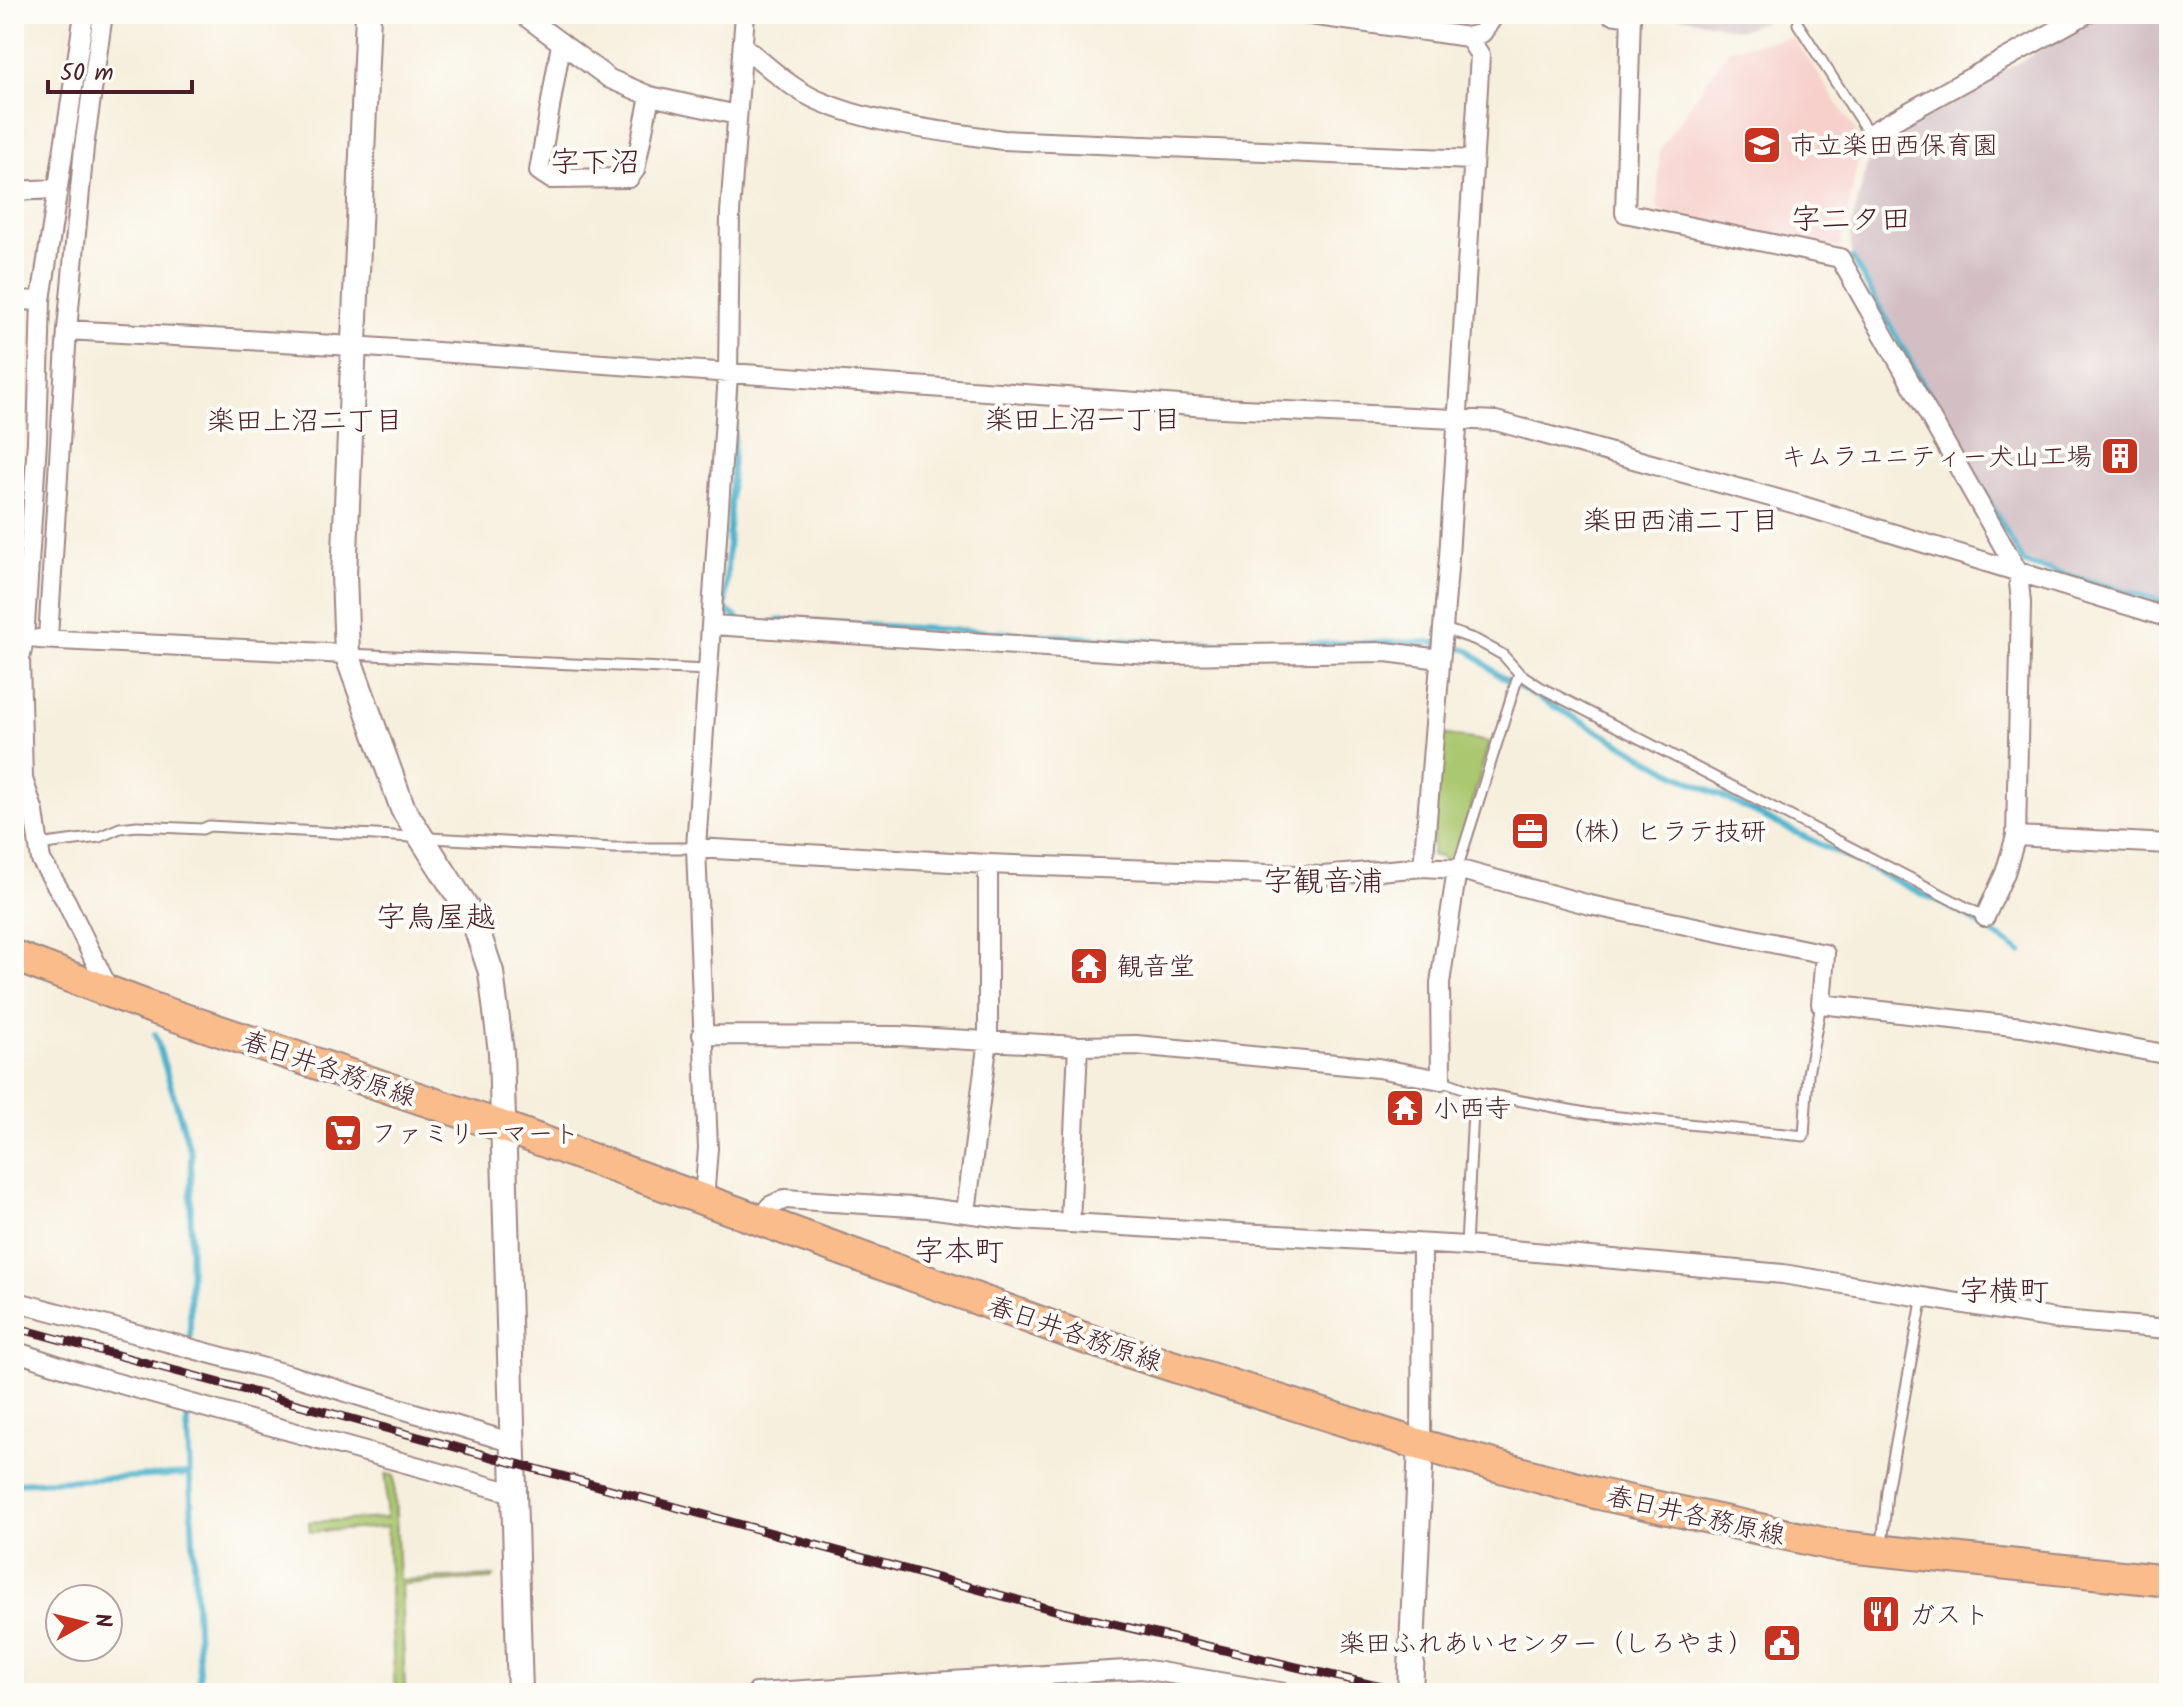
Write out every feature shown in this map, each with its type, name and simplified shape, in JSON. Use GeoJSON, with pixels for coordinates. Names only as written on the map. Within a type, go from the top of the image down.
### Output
{"type":"FeatureCollection","features":[{"type":"Feature","properties":{"kind":"main road","name":"春日井各務原線"},"geometry":{"type":"LineString","coordinates":[[14,956],[155,1009],[501,1126],[1087,1339],[1421,1445],[1725,1524],[1881,1551],[2169,1581]]}},
{"type":"Feature","properties":{"kind":"street"},"geometry":{"type":"LineString","coordinates":[[84,14],[55,189],[41,300],[37,441],[24,640],[17,659],[23,779],[34,812],[41,860],[66,901],[109,990]]}},
{"type":"Feature","properties":{"kind":"street"},"geometry":{"type":"LineString","coordinates":[[48,638],[67,330],[84,147],[103,14]]}},
{"type":"Feature","properties":{"kind":"street"},"geometry":{"type":"LineString","coordinates":[[368,14],[344,575],[347,654],[386,766],[419,838],[450,878],[484,946],[498,1019],[520,1693]]}},
{"type":"Feature","properties":{"kind":"street"},"geometry":{"type":"LineString","coordinates":[[522,14],[593,70],[650,96],[737,115]]}},
{"type":"Feature","properties":{"kind":"street"},"geometry":{"type":"LineString","coordinates":[[704,1200],[708,1148],[696,848],[728,374],[730,213],[745,14]]}},
{"type":"Feature","properties":{"kind":"street"},"geometry":{"type":"LineString","coordinates":[[1303,14],[1468,37],[1482,33],[1495,14]]}},
{"type":"Feature","properties":{"kind":"street"},"geometry":{"type":"LineString","coordinates":[[1611,14],[1631,16],[1625,213],[1840,258],[2018,572],[2021,603],[2016,836],[2005,873],[1985,917]]}},
{"type":"Feature","properties":{"kind":"street"},"geometry":{"type":"LineString","coordinates":[[1869,134],[2086,14]]}},
{"type":"Feature","properties":{"kind":"street"},"geometry":{"type":"LineString","coordinates":[[1423,867],[1457,421],[1480,55],[1478,47],[1468,37]]}},
{"type":"Feature","properties":{"kind":"street"},"geometry":{"type":"LineString","coordinates":[[561,44],[539,171],[551,179],[629,178],[635,170],[650,96]]}},
{"type":"Feature","properties":{"kind":"street"},"geometry":{"type":"LineString","coordinates":[[743,46],[815,99],[859,113],[1003,140],[1472,160]]}},
{"type":"Feature","properties":{"kind":"street"},"geometry":{"type":"LineString","coordinates":[[14,191],[55,189]]}},
{"type":"Feature","properties":{"kind":"street"},"geometry":{"type":"LineString","coordinates":[[14,301],[41,300]]}},
{"type":"Feature","properties":{"kind":"street"},"geometry":{"type":"LineString","coordinates":[[67,330],[353,346],[1222,408],[1496,421],[1803,506],[2169,618]]}},
{"type":"Feature","properties":{"kind":"street"},"geometry":{"type":"LineString","coordinates":[[713,625],[1166,655],[1386,652],[1440,659]]}},
{"type":"Feature","properties":{"kind":"street"},"geometry":{"type":"LineString","coordinates":[[24,640],[48,638],[347,654]]}},
{"type":"Feature","properties":{"kind":"street"},"geometry":{"type":"LineString","coordinates":[[2016,836],[2169,844]]}},
{"type":"Feature","properties":{"kind":"street"},"geometry":{"type":"LineString","coordinates":[[696,848],[988,864],[1323,876],[1423,867],[1457,869],[1590,905],[1825,954],[1821,1004],[2022,1027],[2169,1055]]}},
{"type":"Feature","properties":{"kind":"street"},"geometry":{"type":"LineString","coordinates":[[966,1212],[988,1039],[988,864]]}},
{"type":"Feature","properties":{"kind":"street"},"geometry":{"type":"LineString","coordinates":[[702,1035],[988,1039],[1078,1046],[1136,1045],[1334,1063],[1441,1080],[1438,1035],[1440,983],[1457,869]]}},
{"type":"Feature","properties":{"kind":"street"},"geometry":{"type":"LineString","coordinates":[[1070,1223],[1078,1046]]}},
{"type":"Feature","properties":{"kind":"street"},"geometry":{"type":"LineString","coordinates":[[767,1223],[770,1206],[785,1199],[1070,1223],[1466,1246],[1783,1274],[2061,1320],[2169,1329]]}},
{"type":"Feature","properties":{"kind":"street"},"geometry":{"type":"LineString","coordinates":[[1410,1693],[1421,1445],[1422,1244]]}},
{"type":"Feature","properties":{"kind":"street"},"geometry":{"type":"LineString","coordinates":[[14,1301],[290,1375],[510,1442]]}},
{"type":"Feature","properties":{"kind":"street"},"geometry":{"type":"LineString","coordinates":[[14,1351],[81,1373],[513,1493]]}},
{"type":"Feature","properties":{"kind":"street"},"geometry":{"type":"LineString","coordinates":[[756,1693],[1142,1669],[1285,1693]]}},
{"type":"Feature","properties":{"kind":"lane"},"geometry":{"type":"LineString","coordinates":[[1798,24],[1869,134]]}},
{"type":"Feature","properties":{"kind":"lane"},"geometry":{"type":"LineString","coordinates":[[1442,628],[1476,640],[1503,655],[1519,673],[1787,817],[1985,917]]}},
{"type":"Feature","properties":{"kind":"lane"},"geometry":{"type":"LineString","coordinates":[[347,654],[708,670]]}},
{"type":"Feature","properties":{"kind":"lane"},"geometry":{"type":"LineString","coordinates":[[1457,869],[1519,673]]}},
{"type":"Feature","properties":{"kind":"lane"},"geometry":{"type":"LineString","coordinates":[[38,845],[99,837],[120,828],[137,826],[310,829],[419,838],[696,848]]}},
{"type":"Feature","properties":{"kind":"lane"},"geometry":{"type":"LineString","coordinates":[[1441,1080],[1474,1092],[1591,1114],[1804,1136],[1808,1074],[1821,1004]]}},
{"type":"Feature","properties":{"kind":"lane"},"geometry":{"type":"LineString","coordinates":[[1466,1246],[1474,1092]]}},
{"type":"Feature","properties":{"kind":"lane"},"geometry":{"type":"LineString","coordinates":[[1881,1551],[1887,1491],[1923,1296]]}},
{"type":"Feature","properties":{"kind":"shaded area"},"geometry":{"type":"Polygon","coordinates":[[[1668,14],[1786,14],[1740,30],[1668,14]]]}},
{"type":"Feature","properties":{"kind":"shaded area"},"geometry":{"type":"Polygon","coordinates":[[[2104,14],[2169,14],[2169,608],[2011,554],[1852,253],[1850,232],[1872,145],[2104,14]]]}},
{"type":"Feature","properties":{"kind":"shaded area","name":"市立楽田西保育園"},"geometry":{"type":"Polygon","coordinates":[[[1794,37],[1862,141],[1840,249],[1657,210],[1660,149],[1730,48],[1794,37]]]}},
{"type":"Feature","properties":{"kind":"green space"},"geometry":{"type":"Polygon","coordinates":[[[1442,734],[1489,742],[1456,862],[1432,855],[1442,734]]]}},
{"type":"Feature","properties":{"kind":"green space"},"geometry":{"type":"Polygon","coordinates":[[[386,1474],[394,1475],[399,1580],[494,1576],[492,1579],[401,1584],[405,1693],[395,1693],[387,1527],[310,1532],[309,1522],[386,1518],[386,1474]]]}},
{"type":"Feature","properties":{"kind":"waterway"},"geometry":{"type":"LineString","coordinates":[[1852,258],[2024,563],[2169,603]]}},
{"type":"Feature","properties":{"kind":"waterway"},"geometry":{"type":"LineString","coordinates":[[736,389],[725,609],[738,619]]}},
{"type":"Feature","properties":{"kind":"waterway"},"geometry":{"type":"LineString","coordinates":[[777,620],[1223,645],[1429,642],[1469,650],[1498,675],[1671,772],[1964,914],[2021,952]]}},
{"type":"Feature","properties":{"kind":"waterway"},"geometry":{"type":"LineString","coordinates":[[155,1034],[191,1153],[190,1337]]}},
{"type":"Feature","properties":{"kind":"waterway"},"geometry":{"type":"LineString","coordinates":[[187,1413],[200,1693]]}},
{"type":"Feature","properties":{"kind":"waterway"},"geometry":{"type":"LineString","coordinates":[[14,1483],[190,1474]]}},
{"type":"Feature","properties":{"kind":"railway"},"geometry":{"type":"LineString","coordinates":[[14,1327],[1062,1612],[1407,1693]]}},
{"type":"Feature","properties":{"kind":"place","name":"市立楽田西保育園"},"geometry":{"type":"Point","coordinates":[1762,145]}},
{"type":"Feature","properties":{"kind":"place","name":"キムラユニティー犬山工場"},"geometry":{"type":"Point","coordinates":[2120,456]}},
{"type":"Feature","properties":{"kind":"place","name":"（株）ヒラテ技研"},"geometry":{"type":"Point","coordinates":[1530,831]}},
{"type":"Feature","properties":{"kind":"place","name":"観音堂"},"geometry":{"type":"Point","coordinates":[1089,966]}},
{"type":"Feature","properties":{"kind":"place","name":"小西寺"},"geometry":{"type":"Point","coordinates":[1405,1108]}},
{"type":"Feature","properties":{"kind":"place","name":"ファミリーマート"},"geometry":{"type":"Point","coordinates":[343,1133]}},
{"type":"Feature","properties":{"kind":"place","name":"ガスト"},"geometry":{"type":"Point","coordinates":[1881,1614]}},
{"type":"Feature","properties":{"kind":"place","name":"楽田ふれあいセンター（しろやま）"},"geometry":{"type":"Point","coordinates":[1782,1643]}},
{"type":"Feature","properties":{"kind":"district","name":"字下沼"},"geometry":{"type":"Point","coordinates":[595,162]}},
{"type":"Feature","properties":{"kind":"district","name":"字二タ田"},"geometry":{"type":"Point","coordinates":[1851,219]}},
{"type":"Feature","properties":{"kind":"district","name":"楽田上沼一丁目"},"geometry":{"type":"Point","coordinates":[1083,419]}},
{"type":"Feature","properties":{"kind":"district","name":"楽田上沼二丁目"},"geometry":{"type":"Point","coordinates":[305,420]}},
{"type":"Feature","properties":{"kind":"district","name":"楽田西浦二丁目"},"geometry":{"type":"Point","coordinates":[1681,520]}},
{"type":"Feature","properties":{"kind":"district","name":"字観音浦"},"geometry":{"type":"Point","coordinates":[1323,881]}},
{"type":"Feature","properties":{"kind":"district","name":"字鳥屋越"},"geometry":{"type":"Point","coordinates":[436,917]}},
{"type":"Feature","properties":{"kind":"district","name":"字本町"},"geometry":{"type":"Point","coordinates":[959,1251]}},
{"type":"Feature","properties":{"kind":"district","name":"字横町"},"geometry":{"type":"Point","coordinates":[2004,1291]}}]}
